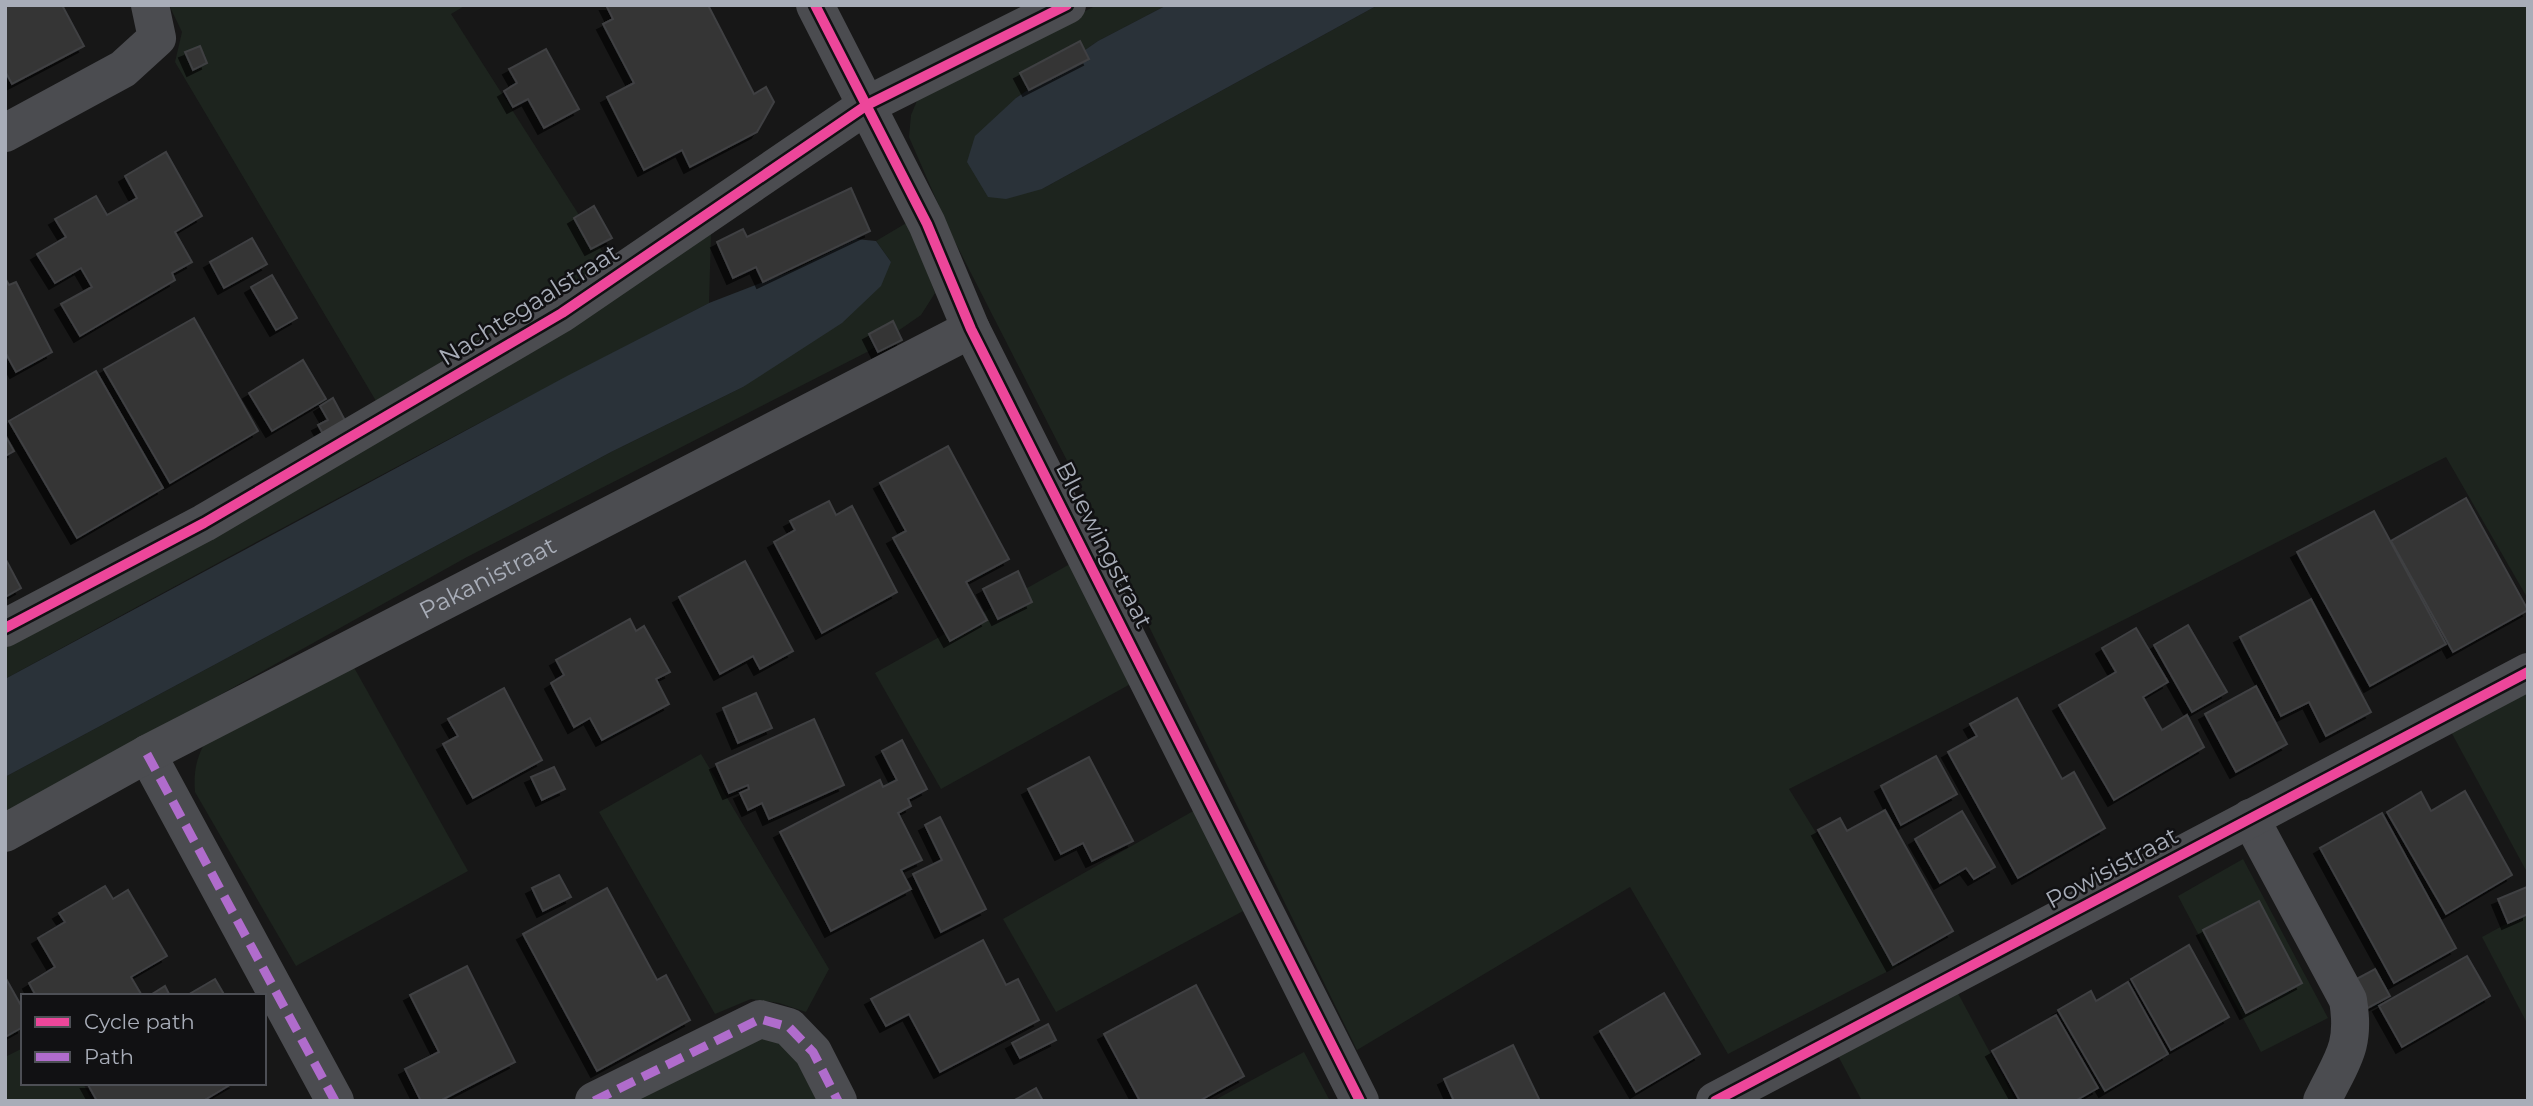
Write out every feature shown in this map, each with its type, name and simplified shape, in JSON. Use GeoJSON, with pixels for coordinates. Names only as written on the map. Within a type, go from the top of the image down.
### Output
{"type":"FeatureCollection","features":[{"type":"Feature","properties":{"kind":"street"},"geometry":{"type":"LineString","coordinates":[[5,133],[123,69],[157,38],[150,5]]}},
{"type":"Feature","properties":{"kind":"street","name":"Bluewingstraat"},"geometry":{"type":"LineString","coordinates":[[816,5],[927,224],[971,329],[1360,1101]]}},
{"type":"Feature","properties":{"kind":"street","name":"Nachtegaalstraat"},"geometry":{"type":"LineString","coordinates":[[5,628],[204,523],[562,313],[867,105],[1067,5]]}},
{"type":"Feature","properties":{"kind":"street","name":"Pakanistraat"},"geometry":{"type":"LineString","coordinates":[[5,833],[147,754],[971,329]]}},
{"type":"Feature","properties":{"kind":"street","name":"Powisistraat"},"geometry":{"type":"LineString","coordinates":[[1715,1101],[2528,672]]}},
{"type":"Feature","properties":{"kind":"street"},"geometry":{"type":"LineString","coordinates":[[147,754],[335,1101]]}},
{"type":"Feature","properties":{"kind":"street"},"geometry":{"type":"LineString","coordinates":[[2250,818],[2347,1000],[2351,1038],[2322,1101]]}},
{"type":"Feature","properties":{"kind":"street"},"geometry":{"type":"LineString","coordinates":[[593,1101],[760,1018],[789,1027],[813,1052],[838,1101]]}},
{"type":"Feature","properties":{"kind":"shaded area"},"geometry":{"type":"Polygon","coordinates":[[[169,5],[466,5],[451,14],[609,262],[376,401],[175,62],[182,32],[169,5]]]}},
{"type":"Feature","properties":{"kind":"shaded area"},"geometry":{"type":"Polygon","coordinates":[[[1097,5],[1167,5],[1098,41],[1016,98],[1042,189],[1378,5],[2528,5],[2528,599],[2446,457],[1789,789],[1898,966],[1728,1054],[1630,887],[1357,1050],[1079,484],[953,238],[909,137],[911,115],[919,96],[1097,5]]]}},
{"type":"Feature","properties":{"kind":"shaded area"},"geometry":{"type":"Polygon","coordinates":[[[1167,5],[1378,5],[1042,189],[1006,199],[988,197],[967,162],[975,136],[1016,98],[1098,41],[1167,5]]]}},
{"type":"Feature","properties":{"kind":"shaded area"},"geometry":{"type":"Polygon","coordinates":[[[908,222],[935,293],[921,315],[869,351],[467,557],[5,815],[5,777],[611,452],[743,387],[891,262],[876,241],[908,222]]]}},
{"type":"Feature","properties":{"kind":"shaded area"},"geometry":{"type":"Polygon","coordinates":[[[711,234],[709,303],[180,583],[5,679],[5,646],[711,234]]]}},
{"type":"Feature","properties":{"kind":"shaded area"},"geometry":{"type":"Polygon","coordinates":[[[856,239],[876,241],[891,262],[881,286],[842,323],[743,387],[611,452],[5,777],[5,679],[567,376],[709,303],[794,270],[856,239]]]}},
{"type":"Feature","properties":{"kind":"shaded area"},"geometry":{"type":"Polygon","coordinates":[[[1070,564],[1134,682],[941,789],[875,673],[1070,564]]]}},
{"type":"Feature","properties":{"kind":"shaded area"},"geometry":{"type":"Polygon","coordinates":[[[347,655],[468,871],[296,966],[195,792],[196,767],[200,752],[213,731],[347,655]]]}},
{"type":"Feature","properties":{"kind":"shaded area"},"geometry":{"type":"Polygon","coordinates":[[[2528,673],[2528,874],[2443,717],[2528,673]]]}},
{"type":"Feature","properties":{"kind":"shaded area"},"geometry":{"type":"Polygon","coordinates":[[[701,754],[829,969],[806,1012],[779,1003],[751,999],[715,1014],[599,812],[701,754]]]}},
{"type":"Feature","properties":{"kind":"shaded area"},"geometry":{"type":"Polygon","coordinates":[[[1195,810],[1245,910],[1056,1012],[1003,919],[1195,810]]]}},
{"type":"Feature","properties":{"kind":"shaded area"},"geometry":{"type":"Polygon","coordinates":[[[2243,859],[2328,1018],[2261,1052],[2178,896],[2243,859]]]}},
{"type":"Feature","properties":{"kind":"shaded area"},"geometry":{"type":"Polygon","coordinates":[[[2528,912],[2528,1025],[2482,937],[2528,912]]]}},
{"type":"Feature","properties":{"kind":"shaded area"},"geometry":{"type":"Polygon","coordinates":[[[1954,986],[2016,1101],[1862,1101],[1836,1052],[1954,986]]]}},
{"type":"Feature","properties":{"kind":"shaded area"},"geometry":{"type":"Polygon","coordinates":[[[756,1031],[782,1037],[827,1101],[619,1101],[756,1031]]]}},
{"type":"Feature","properties":{"kind":"shaded area"},"geometry":{"type":"Polygon","coordinates":[[[21,1049],[21,1085],[84,1085],[92,1101],[5,1101],[5,1057],[21,1049]]]}},
{"type":"Feature","properties":{"kind":"shaded area"},"geometry":{"type":"Polygon","coordinates":[[[1304,1052],[1330,1101],[1213,1101],[1304,1052]]]}},
{"type":"Feature","properties":{"kind":"building"},"geometry":{"type":"Polygon","coordinates":[[[5,5],[62,5],[84,46],[12,84],[5,71],[5,5]]]}},
{"type":"Feature","properties":{"kind":"building"},"geometry":{"type":"Polygon","coordinates":[[[606,5],[708,5],[754,94],[766,87],[774,102],[757,132],[690,167],[682,150],[644,170],[607,97],[634,83],[603,24],[613,19],[606,5]]]}},
{"type":"Feature","properties":{"kind":"building"},"geometry":{"type":"Polygon","coordinates":[[[1080,41],[1089,59],[1029,90],[1020,73],[1080,41]]]}},
{"type":"Feature","properties":{"kind":"building"},"geometry":{"type":"Polygon","coordinates":[[[200,46],[207,63],[193,70],[185,52],[200,46]]]}},
{"type":"Feature","properties":{"kind":"building"},"geometry":{"type":"Polygon","coordinates":[[[546,49],[579,109],[544,128],[528,99],[513,107],[504,91],[517,83],[509,69],[546,49]]]}},
{"type":"Feature","properties":{"kind":"building"},"geometry":{"type":"Polygon","coordinates":[[[166,152],[202,216],[175,232],[192,262],[172,273],[175,280],[80,336],[61,304],[92,287],[81,268],[55,283],[37,254],[66,237],[55,219],[96,196],[107,215],[137,198],[125,176],[166,152]]]}},
{"type":"Feature","properties":{"kind":"building"},"geometry":{"type":"Polygon","coordinates":[[[851,188],[870,231],[763,282],[756,267],[733,278],[717,242],[743,229],[747,237],[851,188]]]}},
{"type":"Feature","properties":{"kind":"building"},"geometry":{"type":"Polygon","coordinates":[[[594,206],[612,238],[591,249],[574,218],[594,206]]]}},
{"type":"Feature","properties":{"kind":"building"},"geometry":{"type":"Polygon","coordinates":[[[252,238],[267,264],[224,288],[210,262],[252,238]]]}},
{"type":"Feature","properties":{"kind":"building"},"geometry":{"type":"Polygon","coordinates":[[[272,275],[297,318],[276,330],[251,287],[272,275]]]}},
{"type":"Feature","properties":{"kind":"building"},"geometry":{"type":"Polygon","coordinates":[[[5,278],[9,285],[16,282],[52,352],[16,372],[5,352],[5,278]]]}},
{"type":"Feature","properties":{"kind":"building"},"geometry":{"type":"Polygon","coordinates":[[[194,318],[258,431],[170,483],[104,369],[194,318]]]}},
{"type":"Feature","properties":{"kind":"building"},"geometry":{"type":"Polygon","coordinates":[[[893,321],[902,340],[878,352],[869,334],[893,321]]]}},
{"type":"Feature","properties":{"kind":"building"},"geometry":{"type":"Polygon","coordinates":[[[303,360],[326,399],[272,431],[249,393],[303,360]]]}},
{"type":"Feature","properties":{"kind":"building"},"geometry":{"type":"Polygon","coordinates":[[[96,371],[163,488],[77,538],[9,421],[96,371]]]}},
{"type":"Feature","properties":{"kind":"building"},"geometry":{"type":"Polygon","coordinates":[[[333,398],[349,428],[327,441],[318,425],[328,420],[320,406],[333,398]]]}},
{"type":"Feature","properties":{"kind":"building"},"geometry":{"type":"Polygon","coordinates":[[[5,435],[14,451],[5,456],[5,435]]]}},
{"type":"Feature","properties":{"kind":"building"},"geometry":{"type":"Polygon","coordinates":[[[948,446],[1009,559],[966,582],[987,620],[950,641],[893,538],[906,531],[880,483],[948,446]]]}},
{"type":"Feature","properties":{"kind":"building"},"geometry":{"type":"Polygon","coordinates":[[[2466,498],[2528,610],[2453,652],[2391,541],[2466,498]]]}},
{"type":"Feature","properties":{"kind":"building"},"geometry":{"type":"Polygon","coordinates":[[[829,501],[836,515],[852,506],[897,592],[822,633],[774,542],[795,530],[790,521],[829,501]]]}},
{"type":"Feature","properties":{"kind":"building"},"geometry":{"type":"Polygon","coordinates":[[[2374,511],[2446,644],[2370,686],[2297,552],[2374,511]]]}},
{"type":"Feature","properties":{"kind":"building"},"geometry":{"type":"Polygon","coordinates":[[[5,558],[21,588],[5,597],[5,558]]]}},
{"type":"Feature","properties":{"kind":"building"},"geometry":{"type":"Polygon","coordinates":[[[745,561],[793,651],[760,669],[753,656],[720,674],[679,597],[745,561]]]}},
{"type":"Feature","properties":{"kind":"building"},"geometry":{"type":"Polygon","coordinates":[[[1018,571],[1032,602],[998,619],[983,589],[1018,571]]]}},
{"type":"Feature","properties":{"kind":"building"},"geometry":{"type":"Polygon","coordinates":[[[2311,599],[2371,712],[2326,736],[2309,702],[2281,716],[2240,637],[2311,599]]]}},
{"type":"Feature","properties":{"kind":"building"},"geometry":{"type":"Polygon","coordinates":[[[630,619],[636,631],[644,626],[670,672],[656,679],[669,704],[602,740],[590,718],[574,727],[551,683],[564,675],[556,660],[630,619]]]}},
{"type":"Feature","properties":{"kind":"building"},"geometry":{"type":"Polygon","coordinates":[[[2188,625],[2227,692],[2192,712],[2154,645],[2188,625]]]}},
{"type":"Feature","properties":{"kind":"building"},"geometry":{"type":"Polygon","coordinates":[[[2136,628],[2168,682],[2143,697],[2162,730],[2187,715],[2204,747],[2114,800],[2059,705],[2116,672],[2102,648],[2136,628]]]}},
{"type":"Feature","properties":{"kind":"building"},"geometry":{"type":"Polygon","coordinates":[[[2256,686],[2287,744],[2236,772],[2205,714],[2256,686]]]}},
{"type":"Feature","properties":{"kind":"building"},"geometry":{"type":"Polygon","coordinates":[[[504,688],[542,760],[473,798],[443,744],[458,736],[448,719],[504,688]]]}},
{"type":"Feature","properties":{"kind":"building"},"geometry":{"type":"Polygon","coordinates":[[[756,693],[772,728],[738,743],[723,708],[756,693]]]}},
{"type":"Feature","properties":{"kind":"building"},"geometry":{"type":"Polygon","coordinates":[[[2017,698],[2062,779],[2074,772],[2105,828],[2018,878],[1948,752],[1977,736],[1970,724],[2017,698]]]}},
{"type":"Feature","properties":{"kind":"building"},"geometry":{"type":"Polygon","coordinates":[[[814,719],[844,785],[769,819],[762,803],[748,810],[740,793],[749,789],[748,785],[729,793],[716,764],[814,719]]]}},
{"type":"Feature","properties":{"kind":"building"},"geometry":{"type":"Polygon","coordinates":[[[902,740],[927,789],[908,799],[911,806],[898,813],[922,860],[901,870],[911,889],[831,931],[780,832],[880,780],[883,787],[897,780],[882,751],[902,740]]]}},
{"type":"Feature","properties":{"kind":"building"},"geometry":{"type":"Polygon","coordinates":[[[1936,756],[1957,794],[1901,825],[1881,786],[1936,756]]]}},
{"type":"Feature","properties":{"kind":"building"},"geometry":{"type":"Polygon","coordinates":[[[1089,757],[1133,841],[1092,861],[1083,843],[1061,854],[1028,789],[1089,757]]]}},
{"type":"Feature","properties":{"kind":"building"},"geometry":{"type":"Polygon","coordinates":[[[554,767],[565,789],[542,800],[531,777],[554,767]]]}},
{"type":"Feature","properties":{"kind":"building"},"geometry":{"type":"Polygon","coordinates":[[[2465,791],[2512,875],[2446,914],[2387,812],[2421,792],[2431,811],[2465,791]]]}},
{"type":"Feature","properties":{"kind":"building"},"geometry":{"type":"Polygon","coordinates":[[[1885,810],[1953,931],[1893,965],[1818,830],[1840,818],[1847,831],[1885,810]]]}},
{"type":"Feature","properties":{"kind":"building"},"geometry":{"type":"Polygon","coordinates":[[[1962,811],[1995,867],[1974,879],[1966,868],[1940,883],[1915,839],[1962,811]]]}},
{"type":"Feature","properties":{"kind":"building"},"geometry":{"type":"Polygon","coordinates":[[[2382,813],[2456,948],[2394,983],[2320,848],[2382,813]]]}},
{"type":"Feature","properties":{"kind":"building"},"geometry":{"type":"Polygon","coordinates":[[[940,817],[986,909],[941,932],[913,874],[942,860],[925,825],[940,817]]]}},
{"type":"Feature","properties":{"kind":"building"},"geometry":{"type":"Polygon","coordinates":[[[559,875],[571,897],[543,911],[532,888],[559,875]]]}},
{"type":"Feature","properties":{"kind":"building"},"geometry":{"type":"Polygon","coordinates":[[[105,886],[113,899],[128,890],[167,956],[131,977],[141,994],[35,994],[29,983],[55,967],[38,938],[65,922],[59,913],[105,886]]]}},
{"type":"Feature","properties":{"kind":"building"},"geometry":{"type":"Polygon","coordinates":[[[2527,887],[2528,914],[2508,923],[2498,899],[2527,887]]]}},
{"type":"Feature","properties":{"kind":"building"},"geometry":{"type":"Polygon","coordinates":[[[607,888],[657,980],[666,975],[690,1020],[597,1071],[523,934],[607,888]]]}},
{"type":"Feature","properties":{"kind":"building"},"geometry":{"type":"Polygon","coordinates":[[[2259,901],[2302,983],[2246,1013],[2203,930],[2259,901]]]}},
{"type":"Feature","properties":{"kind":"building"},"geometry":{"type":"Polygon","coordinates":[[[983,940],[1006,985],[1018,979],[1039,1020],[940,1072],[909,1014],[886,1026],[871,999],[983,940]]]}},
{"type":"Feature","properties":{"kind":"building"},"geometry":{"type":"Polygon","coordinates":[[[2189,945],[2229,1017],[2171,1050],[2131,979],[2189,945]]]}},
{"type":"Feature","properties":{"kind":"building"},"geometry":{"type":"Polygon","coordinates":[[[2467,956],[2490,996],[2402,1047],[2379,1006],[2467,956]]]}},
{"type":"Feature","properties":{"kind":"building"},"geometry":{"type":"Polygon","coordinates":[[[467,966],[515,1062],[440,1101],[421,1101],[405,1069],[439,1052],[410,995],[467,966]]]}},
{"type":"Feature","properties":{"kind":"building"},"geometry":{"type":"Polygon","coordinates":[[[2375,969],[2390,996],[2366,1009],[2351,982],[2375,969]]]}},
{"type":"Feature","properties":{"kind":"building"},"geometry":{"type":"Polygon","coordinates":[[[5,977],[21,1005],[21,1028],[5,1037],[5,977]]]}},
{"type":"Feature","properties":{"kind":"building"},"geometry":{"type":"Polygon","coordinates":[[[215,979],[224,994],[189,994],[215,979]]]}},
{"type":"Feature","properties":{"kind":"building"},"geometry":{"type":"Polygon","coordinates":[[[2128,982],[2168,1054],[2105,1091],[2058,1010],[2091,991],[2096,1001],[2128,982]]]}},
{"type":"Feature","properties":{"kind":"building"},"geometry":{"type":"Polygon","coordinates":[[[1196,985],[1244,1076],[1199,1101],[1140,1101],[1104,1034],[1196,985]]]}},
{"type":"Feature","properties":{"kind":"building"},"geometry":{"type":"Polygon","coordinates":[[[165,986],[169,994],[152,994],[165,986]]]}},
{"type":"Feature","properties":{"kind":"building"},"geometry":{"type":"Polygon","coordinates":[[[1664,993],[1700,1054],[1636,1092],[1600,1031],[1664,993]]]}},
{"type":"Feature","properties":{"kind":"building"},"geometry":{"type":"Polygon","coordinates":[[[2056,1015],[2098,1088],[2075,1101],[2020,1101],[1992,1051],[2056,1015]]]}},
{"type":"Feature","properties":{"kind":"building"},"geometry":{"type":"Polygon","coordinates":[[[1048,1024],[1056,1040],[1020,1058],[1012,1043],[1048,1024]]]}},
{"type":"Feature","properties":{"kind":"building"},"geometry":{"type":"Polygon","coordinates":[[[1513,1045],[1540,1101],[1454,1101],[1444,1079],[1513,1045]]]}},
{"type":"Feature","properties":{"kind":"building"},"geometry":{"type":"Polygon","coordinates":[[[88,1085],[230,1085],[203,1101],[97,1101],[88,1085]]]}},
{"type":"Feature","properties":{"kind":"building"},"geometry":{"type":"Polygon","coordinates":[[[1036,1088],[1043,1101],[1013,1101],[1036,1088]]]}},
{"type":"Feature","properties":{"kind":"marked path"},"geometry":{"type":"LineString","coordinates":[[147,754],[335,1101]]}},
{"type":"Feature","properties":{"kind":"marked path"},"geometry":{"type":"LineString","coordinates":[[594,1101],[760,1019],[789,1027],[813,1052],[838,1101]]}},
{"type":"Feature","properties":{"kind":"cycle path"},"geometry":{"type":"LineString","coordinates":[[815,5],[927,224],[971,329],[1360,1101]]}},
{"type":"Feature","properties":{"kind":"cycle path"},"geometry":{"type":"LineString","coordinates":[[5,628],[204,523],[562,313],[867,105],[1067,5]]}},
{"type":"Feature","properties":{"kind":"cycle path"},"geometry":{"type":"LineString","coordinates":[[1715,1101],[2528,672]]}}]}
